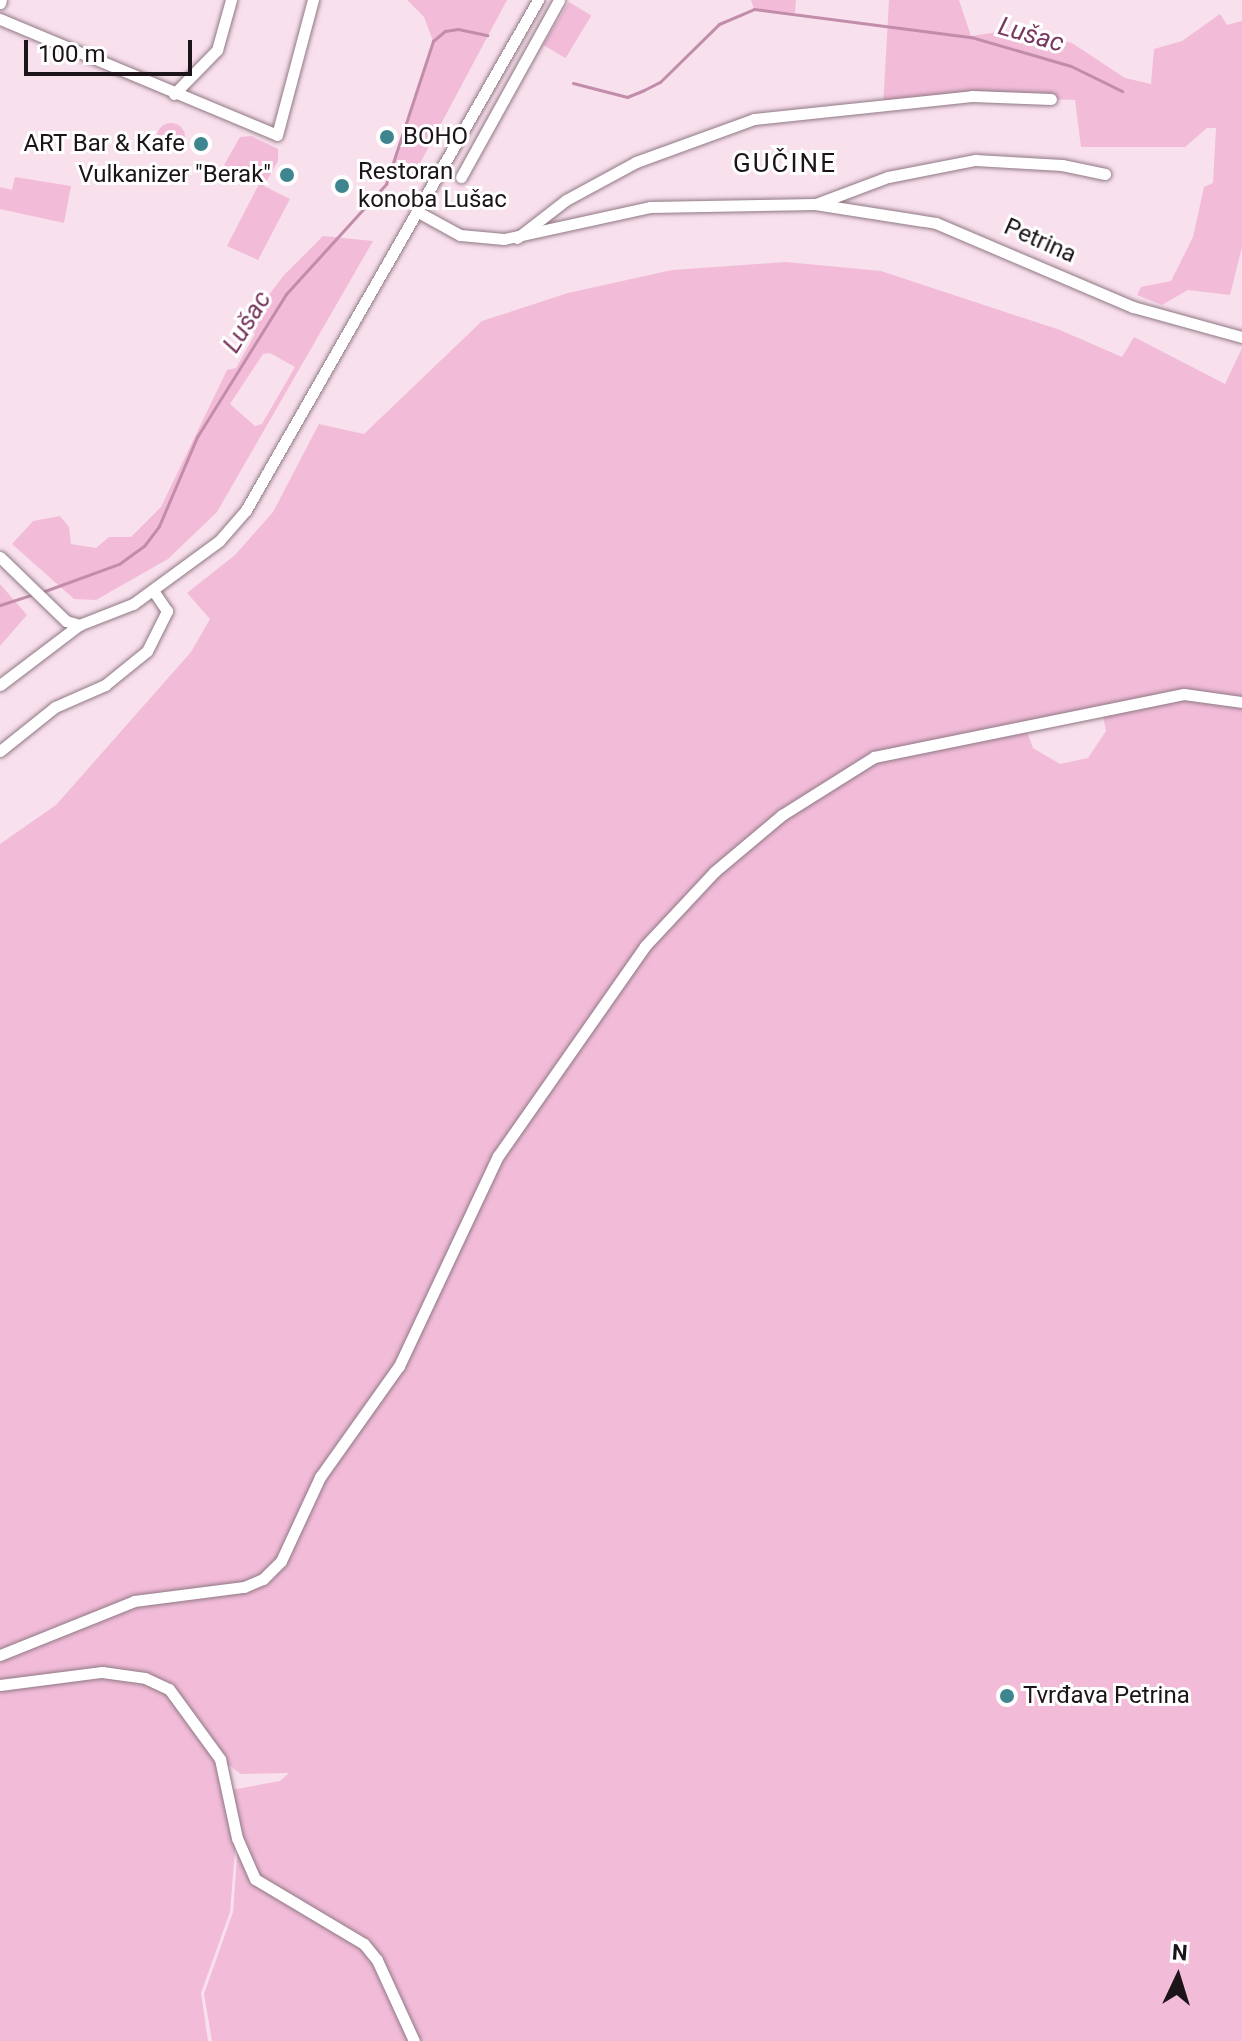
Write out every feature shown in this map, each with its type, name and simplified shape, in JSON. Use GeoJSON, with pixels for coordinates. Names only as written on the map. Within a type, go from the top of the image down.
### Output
{"type":"FeatureCollection","features":[{"type":"Feature","properties":{"kind":"street"},"geometry":{"type":"LineString","coordinates":[[174,94],[217,50],[231,0]]}},
{"type":"Feature","properties":{"kind":"street"},"geometry":{"type":"LineString","coordinates":[[0,19],[277,135],[313,0]]}},
{"type":"Feature","properties":{"kind":"street"},"geometry":{"type":"LineString","coordinates":[[0,557],[66,621],[79,625],[96,622],[153,590],[219,541],[246,510],[538,0]]}},
{"type":"Feature","properties":{"kind":"street"},"geometry":{"type":"LineString","coordinates":[[461,177],[559,0]]}},
{"type":"Feature","properties":{"kind":"street"},"geometry":{"type":"LineString","coordinates":[[517,238],[566,200],[636,162],[754,119],[972,96],[1051,99]]}},
{"type":"Feature","properties":{"kind":"street","name":"Petrina"},"geometry":{"type":"LineString","coordinates":[[815,204],[888,177],[975,160],[1047,163],[1105,174]]}},
{"type":"Feature","properties":{"kind":"street","name":"Petrina"},"geometry":{"type":"LineString","coordinates":[[418,212],[460,235],[517,238],[650,207],[815,204],[936,223],[1143,311],[1242,337]]}},
{"type":"Feature","properties":{"kind":"street"},"geometry":{"type":"LineString","coordinates":[[0,751],[55,707],[105,685],[147,651],[167,611],[153,590]]}},
{"type":"Feature","properties":{"kind":"street"},"geometry":{"type":"LineString","coordinates":[[0,685],[79,625]]}},
{"type":"Feature","properties":{"kind":"street"},"geometry":{"type":"LineString","coordinates":[[0,1655],[134,1601],[244,1587],[263,1579],[281,1561],[320,1477],[399,1366],[498,1156],[645,946],[714,872],[782,815],[874,757],[1184,694],[1242,702]]}},
{"type":"Feature","properties":{"kind":"street"},"geometry":{"type":"LineString","coordinates":[[0,1685],[102,1672],[145,1678],[169,1689],[220,1759],[237,1838],[255,1879],[364,1944],[377,1960],[414,2041]]}},
{"type":"Feature","properties":{"kind":"shaded area"},"geometry":{"type":"Polygon","coordinates":[[[407,0],[507,0],[410,182],[389,176],[433,41],[424,17],[407,0]]]}},
{"type":"Feature","properties":{"kind":"shaded area"},"geometry":{"type":"Polygon","coordinates":[[[751,0],[796,0],[795,13],[754,9],[751,0]]]}},
{"type":"Feature","properties":{"kind":"shaded area"},"geometry":{"type":"Polygon","coordinates":[[[889,0],[959,0],[971,36],[1012,30],[1072,43],[1125,78],[1151,84],[1154,49],[1182,41],[1220,14],[1227,25],[1242,21],[1242,247],[1230,295],[1188,290],[1162,305],[1137,295],[1141,287],[1171,281],[1193,237],[1204,187],[1213,183],[1216,128],[1207,128],[1185,147],[1081,147],[1075,100],[972,96],[883,108],[889,0]]]}},
{"type":"Feature","properties":{"kind":"shaded area"},"geometry":{"type":"Polygon","coordinates":[[[569,2],[591,15],[566,58],[543,45],[569,2]]]}},
{"type":"Feature","properties":{"kind":"shaded area"},"geometry":{"type":"Polygon","coordinates":[[[171,123],[181,127],[185,137],[181,147],[171,151],[161,147],[157,137],[161,127],[171,123]]]}},
{"type":"Feature","properties":{"kind":"shaded area"},"geometry":{"type":"Polygon","coordinates":[[[251,136],[278,149],[278,161],[264,186],[290,199],[258,260],[227,246],[259,184],[224,165],[240,137],[251,136]]]}},
{"type":"Feature","properties":{"kind":"shaded area"},"geometry":{"type":"Polygon","coordinates":[[[15,177],[71,186],[64,223],[0,209],[0,187],[12,190],[15,177]]]}},
{"type":"Feature","properties":{"kind":"shaded area"},"geometry":{"type":"Polygon","coordinates":[[[323,236],[373,241],[217,512],[168,559],[96,600],[74,599],[12,544],[33,521],[60,516],[69,527],[71,544],[96,548],[109,537],[131,537],[161,507],[227,370],[236,368],[255,334],[249,325],[253,316],[284,275],[323,236]],[[270,353],[263,354],[230,404],[255,426],[262,424],[295,367],[270,353]]]}},
{"type":"Feature","properties":{"kind":"shaded area"},"geometry":{"type":"Polygon","coordinates":[[[786,262],[881,271],[1060,330],[1122,357],[1134,337],[1225,384],[1242,348],[1242,700],[1184,693],[874,756],[781,814],[644,945],[497,1155],[398,1365],[346,1437],[280,1560],[243,1586],[165,1592],[0,1653],[0,844],[56,805],[191,652],[210,619],[187,593],[235,555],[273,512],[319,424],[364,434],[482,321],[568,293],[672,270],[786,262]]]}},
{"type":"Feature","properties":{"kind":"shaded area"},"geometry":{"type":"Polygon","coordinates":[[[0,584],[27,615],[0,646],[0,584]]]}},
{"type":"Feature","properties":{"kind":"shaded area"},"geometry":{"type":"Polygon","coordinates":[[[1184,696],[1242,703],[1242,2041],[416,2041],[379,1960],[263,1884],[249,1865],[231,1790],[280,1781],[289,1773],[241,1774],[220,1759],[179,1696],[130,1673],[0,1684],[0,1656],[134,1603],[264,1580],[321,1477],[400,1367],[500,1156],[646,947],[715,873],[783,816],[875,759],[1025,726],[1033,748],[1060,764],[1088,758],[1106,731],[1102,710],[1184,696]]]}},
{"type":"Feature","properties":{"kind":"shaded area"},"geometry":{"type":"Polygon","coordinates":[[[73,1675],[130,1676],[169,1690],[221,1769],[236,1838],[230,1912],[201,1993],[208,2041],[0,2041],[0,1687],[73,1675]]]}},
{"type":"Feature","properties":{"kind":"shaded area"},"geometry":{"type":"Polygon","coordinates":[[[238,1845],[254,1880],[333,1924],[376,1961],[413,2041],[212,2041],[204,1994],[233,1912],[238,1845]]]}},
{"type":"Feature","properties":{"kind":"waterway","name":"Lušac"},"geometry":{"type":"LineString","coordinates":[[573,83],[627,97],[660,82],[719,24],[754,9],[971,37],[1071,66],[1122,91]]}},
{"type":"Feature","properties":{"kind":"waterway","name":"Lušac"},"geometry":{"type":"LineString","coordinates":[[42,592],[119,564],[144,546],[159,526],[197,437],[286,294],[386,184],[433,41],[445,31],[458,29],[487,35]]}},
{"type":"Feature","properties":{"kind":"waterway","name":"Lušac"},"geometry":{"type":"LineString","coordinates":[[0,605],[34,594]]}},
{"type":"Feature","properties":{"kind":"place","name":"BOHO"},"geometry":{"type":"Point","coordinates":[387,137]}},
{"type":"Feature","properties":{"kind":"place","name":"ART Bar & Кafe"},"geometry":{"type":"Point","coordinates":[201,144]}},
{"type":"Feature","properties":{"kind":"place","name":"Vulkanizer \"Berak\""},"geometry":{"type":"Point","coordinates":[287,175]}},
{"type":"Feature","properties":{"kind":"place","name":"Restoran konoba Lušac"},"geometry":{"type":"Point","coordinates":[342,186]}},
{"type":"Feature","properties":{"kind":"place","name":"Tvrđava Petrina"},"geometry":{"type":"Point","coordinates":[1007,1696]}},
{"type":"Feature","properties":{"kind":"district","name":"GUČINE"},"geometry":{"type":"Point","coordinates":[785,164]}}]}
